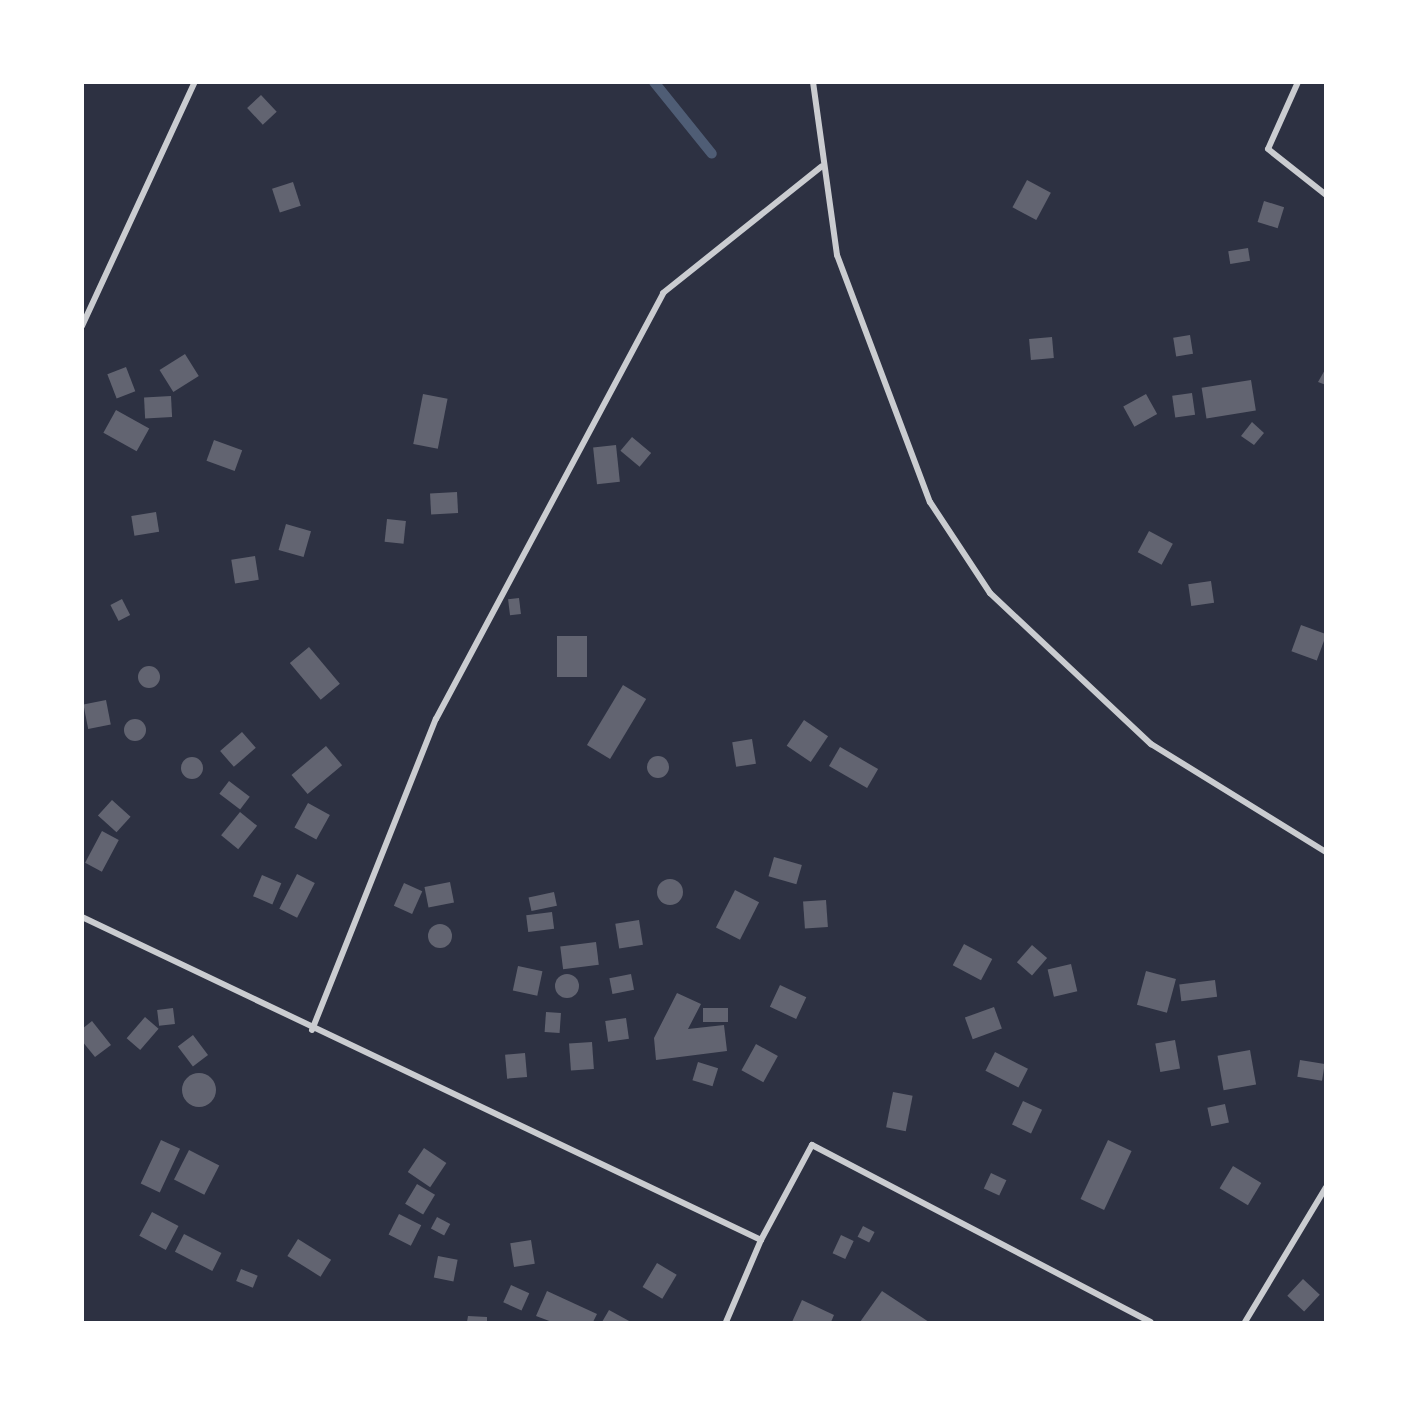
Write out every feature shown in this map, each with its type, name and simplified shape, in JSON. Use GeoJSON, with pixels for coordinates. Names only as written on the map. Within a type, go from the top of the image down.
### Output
{"type":"FeatureCollection","features":[{"type":"Feature","properties":{"kind":"street"},"geometry":{"type":"LineString","coordinates":[[82,326],[195,82]]}},
{"type":"Feature","properties":{"kind":"street"},"geometry":{"type":"LineString","coordinates":[[813,82],[822,166],[837,255],[930,502],[990,593],[1151,744],[1326,852]]}},
{"type":"Feature","properties":{"kind":"street"},"geometry":{"type":"LineString","coordinates":[[1298,82],[1268,148],[1326,195]]}},
{"type":"Feature","properties":{"kind":"street"},"geometry":{"type":"LineString","coordinates":[[312,1030],[436,718],[663,293],[822,166]]}},
{"type":"Feature","properties":{"kind":"street"},"geometry":{"type":"LineString","coordinates":[[82,917],[312,1030],[761,1240]]}},
{"type":"Feature","properties":{"kind":"street"},"geometry":{"type":"LineString","coordinates":[[726,1323],[761,1240],[812,1146],[1150,1323]]}},
{"type":"Feature","properties":{"kind":"street"},"geometry":{"type":"LineString","coordinates":[[1245,1323],[1326,1187]]}},
{"type":"Feature","properties":{"kind":"building"},"geometry":{"type":"Polygon","coordinates":[[[261,95],[277,112],[263,125],[247,108],[261,95]]]}},
{"type":"Feature","properties":{"kind":"building"},"geometry":{"type":"Polygon","coordinates":[[[1027,180],[1051,193],[1036,220],[1012,207],[1027,180]]]}},
{"type":"Feature","properties":{"kind":"building"},"geometry":{"type":"Polygon","coordinates":[[[293,182],[301,206],[280,213],[272,189],[293,182]]]}},
{"type":"Feature","properties":{"kind":"building"},"geometry":{"type":"Polygon","coordinates":[[[1264,201],[1284,207],[1278,228],[1258,222],[1264,201]]]}},
{"type":"Feature","properties":{"kind":"building"},"geometry":{"type":"Polygon","coordinates":[[[1248,248],[1250,261],[1230,264],[1228,251],[1248,248]]]}},
{"type":"Feature","properties":{"kind":"building"},"geometry":{"type":"Polygon","coordinates":[[[1190,335],[1193,354],[1176,356],[1173,338],[1190,335]]]}},
{"type":"Feature","properties":{"kind":"building"},"geometry":{"type":"Polygon","coordinates":[[[1052,337],[1054,358],[1031,360],[1029,339],[1052,337]]]}},
{"type":"Feature","properties":{"kind":"building"},"geometry":{"type":"Polygon","coordinates":[[[185,354],[199,376],[173,392],[160,370],[185,354]]]}},
{"type":"Feature","properties":{"kind":"building"},"geometry":{"type":"Polygon","coordinates":[[[126,367],[135,391],[117,398],[107,374],[126,367]]]}},
{"type":"Feature","properties":{"kind":"building"},"geometry":{"type":"Polygon","coordinates":[[[1326,368],[1326,385],[1318,382],[1326,368]]]}},
{"type":"Feature","properties":{"kind":"building"},"geometry":{"type":"Polygon","coordinates":[[[1251,380],[1256,411],[1206,418],[1202,388],[1251,380]]]}},
{"type":"Feature","properties":{"kind":"building"},"geometry":{"type":"Polygon","coordinates":[[[1192,393],[1195,415],[1175,418],[1172,396],[1192,393]]]}},
{"type":"Feature","properties":{"kind":"building"},"geometry":{"type":"Polygon","coordinates":[[[423,394],[448,399],[438,449],[413,444],[423,394]]]}},
{"type":"Feature","properties":{"kind":"building"},"geometry":{"type":"Polygon","coordinates":[[[1146,394],[1157,414],[1134,427],[1123,407],[1146,394]]]}},
{"type":"Feature","properties":{"kind":"building"},"geometry":{"type":"Polygon","coordinates":[[[171,396],[172,417],[145,418],[144,397],[171,396]]]}},
{"type":"Feature","properties":{"kind":"building"},"geometry":{"type":"Polygon","coordinates":[[[116,410],[149,428],[137,451],[103,433],[116,410]]]}},
{"type":"Feature","properties":{"kind":"building"},"geometry":{"type":"Polygon","coordinates":[[[1252,422],[1264,433],[1254,445],[1241,436],[1252,422]]]}},
{"type":"Feature","properties":{"kind":"building"},"geometry":{"type":"Polygon","coordinates":[[[632,437],[651,453],[640,467],[620,451],[632,437]]]}},
{"type":"Feature","properties":{"kind":"building"},"geometry":{"type":"Polygon","coordinates":[[[214,440],[242,450],[235,471],[206,461],[214,440]]]}},
{"type":"Feature","properties":{"kind":"building"},"geometry":{"type":"Polygon","coordinates":[[[616,445],[620,482],[597,484],[593,447],[616,445]]]}},
{"type":"Feature","properties":{"kind":"building"},"geometry":{"type":"Polygon","coordinates":[[[457,492],[458,513],[431,514],[430,493],[457,492]]]}},
{"type":"Feature","properties":{"kind":"building"},"geometry":{"type":"Polygon","coordinates":[[[156,512],[159,532],[134,536],[131,516],[156,512]]]}},
{"type":"Feature","properties":{"kind":"building"},"geometry":{"type":"Polygon","coordinates":[[[387,519],[406,521],[403,544],[385,542],[387,519]]]}},
{"type":"Feature","properties":{"kind":"building"},"geometry":{"type":"Polygon","coordinates":[[[286,524],[311,531],[304,557],[279,550],[286,524]]]}},
{"type":"Feature","properties":{"kind":"building"},"geometry":{"type":"Polygon","coordinates":[[[1149,531],[1173,544],[1162,565],[1138,552],[1149,531]]]}},
{"type":"Feature","properties":{"kind":"building"},"geometry":{"type":"Polygon","coordinates":[[[255,556],[259,580],[235,583],[231,560],[255,556]]]}},
{"type":"Feature","properties":{"kind":"building"},"geometry":{"type":"Polygon","coordinates":[[[1211,581],[1214,603],[1191,606],[1188,584],[1211,581]]]}},
{"type":"Feature","properties":{"kind":"building"},"geometry":{"type":"Polygon","coordinates":[[[519,598],[521,614],[510,615],[508,599],[519,598]]]}},
{"type":"Feature","properties":{"kind":"building"},"geometry":{"type":"Polygon","coordinates":[[[122,599],[130,615],[119,621],[110,605],[122,599]]]}},
{"type":"Feature","properties":{"kind":"building"},"geometry":{"type":"Polygon","coordinates":[[[1301,625],[1326,634],[1317,661],[1291,651],[1301,625]]]}},
{"type":"Feature","properties":{"kind":"building"},"geometry":{"type":"Polygon","coordinates":[[[557,636],[587,636],[587,677],[557,677],[557,636]]]}},
{"type":"Feature","properties":{"kind":"building"},"geometry":{"type":"Polygon","coordinates":[[[309,647],[340,684],[321,700],[290,663],[309,647]]]}},
{"type":"Feature","properties":{"kind":"building"},"geometry":{"type":"Polygon","coordinates":[[[149,666],[157,669],[160,677],[157,685],[149,688],[141,685],[138,677],[141,669],[149,666]]]}},
{"type":"Feature","properties":{"kind":"building"},"geometry":{"type":"Polygon","coordinates":[[[623,685],[646,699],[610,759],[587,745],[623,685]]]}},
{"type":"Feature","properties":{"kind":"building"},"geometry":{"type":"Polygon","coordinates":[[[106,700],[111,725],[88,729],[83,704],[106,700]]]}},
{"type":"Feature","properties":{"kind":"building"},"geometry":{"type":"Polygon","coordinates":[[[135,719],[143,722],[146,730],[143,738],[135,741],[127,738],[124,730],[127,722],[135,719]]]}},
{"type":"Feature","properties":{"kind":"building"},"geometry":{"type":"Polygon","coordinates":[[[804,720],[828,736],[811,762],[787,746],[804,720]]]}},
{"type":"Feature","properties":{"kind":"building"},"geometry":{"type":"Polygon","coordinates":[[[242,732],[256,748],[234,767],[220,751],[242,732]]]}},
{"type":"Feature","properties":{"kind":"building"},"geometry":{"type":"Polygon","coordinates":[[[752,739],[756,764],[736,767],[732,742],[752,739]]]}},
{"type":"Feature","properties":{"kind":"building"},"geometry":{"type":"Polygon","coordinates":[[[326,746],[342,765],[308,794],[292,775],[326,746]]]}},
{"type":"Feature","properties":{"kind":"building"},"geometry":{"type":"Polygon","coordinates":[[[840,747],[878,769],[867,788],[829,766],[840,747]]]}},
{"type":"Feature","properties":{"kind":"building"},"geometry":{"type":"Polygon","coordinates":[[[658,756],[666,759],[669,767],[666,775],[658,778],[650,775],[647,767],[650,759],[658,756]]]}},
{"type":"Feature","properties":{"kind":"building"},"geometry":{"type":"Polygon","coordinates":[[[192,757],[200,760],[203,768],[200,776],[192,779],[184,776],[181,768],[184,760],[192,757]]]}},
{"type":"Feature","properties":{"kind":"building"},"geometry":{"type":"Polygon","coordinates":[[[229,781],[250,797],[240,809],[219,794],[229,781]]]}},
{"type":"Feature","properties":{"kind":"building"},"geometry":{"type":"Polygon","coordinates":[[[112,800],[131,817],[117,832],[98,816],[112,800]]]}},
{"type":"Feature","properties":{"kind":"building"},"geometry":{"type":"Polygon","coordinates":[[[308,803],[330,815],[316,840],[294,827],[308,803]]]}},
{"type":"Feature","properties":{"kind":"building"},"geometry":{"type":"Polygon","coordinates":[[[240,812],[257,826],[238,849],[221,835],[240,812]]]}},
{"type":"Feature","properties":{"kind":"building"},"geometry":{"type":"Polygon","coordinates":[[[102,831],[119,840],[102,872],[85,863],[102,831]]]}},
{"type":"Feature","properties":{"kind":"building"},"geometry":{"type":"Polygon","coordinates":[[[774,857],[802,865],[796,884],[768,876],[774,857]]]}},
{"type":"Feature","properties":{"kind":"building"},"geometry":{"type":"Polygon","coordinates":[[[297,874],[315,883],[297,918],[279,909],[297,874]]]}},
{"type":"Feature","properties":{"kind":"building"},"geometry":{"type":"Polygon","coordinates":[[[262,875],[281,883],[272,904],[253,896],[262,875]]]}},
{"type":"Feature","properties":{"kind":"building"},"geometry":{"type":"Polygon","coordinates":[[[670,879],[679,883],[683,892],[679,901],[670,905],[661,901],[657,892],[661,883],[670,879]]]}},
{"type":"Feature","properties":{"kind":"building"},"geometry":{"type":"Polygon","coordinates":[[[450,882],[454,903],[428,908],[424,887],[450,882]]]}},
{"type":"Feature","properties":{"kind":"building"},"geometry":{"type":"Polygon","coordinates":[[[404,883],[422,891],[412,914],[394,906],[404,883]]]}},
{"type":"Feature","properties":{"kind":"building"},"geometry":{"type":"Polygon","coordinates":[[[735,890],[759,902],[740,940],[716,927],[735,890]]]}},
{"type":"Feature","properties":{"kind":"building"},"geometry":{"type":"Polygon","coordinates":[[[554,892],[557,906],[531,911],[529,897],[554,892]]]}},
{"type":"Feature","properties":{"kind":"building"},"geometry":{"type":"Polygon","coordinates":[[[826,900],[828,927],[805,929],[803,902],[826,900]]]}},
{"type":"Feature","properties":{"kind":"building"},"geometry":{"type":"Polygon","coordinates":[[[552,912],[554,929],[528,932],[526,915],[552,912]]]}},
{"type":"Feature","properties":{"kind":"building"},"geometry":{"type":"Polygon","coordinates":[[[639,920],[643,945],[619,948],[615,924],[639,920]]]}},
{"type":"Feature","properties":{"kind":"building"},"geometry":{"type":"Polygon","coordinates":[[[440,924],[445,925],[451,931],[451,941],[445,947],[440,948],[435,947],[429,941],[428,936],[429,931],[435,925],[440,924]]]}},
{"type":"Feature","properties":{"kind":"building"},"geometry":{"type":"Polygon","coordinates":[[[596,942],[599,965],[563,969],[560,946],[596,942]]]}},
{"type":"Feature","properties":{"kind":"building"},"geometry":{"type":"Polygon","coordinates":[[[964,944],[992,959],[981,980],[953,965],[964,944]]]}},
{"type":"Feature","properties":{"kind":"building"},"geometry":{"type":"Polygon","coordinates":[[[1032,945],[1047,958],[1032,975],[1017,962],[1032,945]]]}},
{"type":"Feature","properties":{"kind":"building"},"geometry":{"type":"Polygon","coordinates":[[[1071,964],[1077,991],[1054,997],[1048,969],[1071,964]]]}},
{"type":"Feature","properties":{"kind":"building"},"geometry":{"type":"Polygon","coordinates":[[[518,966],[542,971],[537,996],[513,990],[518,966]]]}},
{"type":"Feature","properties":{"kind":"building"},"geometry":{"type":"Polygon","coordinates":[[[1146,971],[1176,979],[1167,1013],[1137,1005],[1146,971]]]}},
{"type":"Feature","properties":{"kind":"building"},"geometry":{"type":"Polygon","coordinates":[[[567,974],[575,978],[579,986],[575,994],[567,998],[559,994],[555,986],[559,978],[567,974]]]}},
{"type":"Feature","properties":{"kind":"building"},"geometry":{"type":"Polygon","coordinates":[[[631,974],[634,990],[612,994],[609,978],[631,974]]]}},
{"type":"Feature","properties":{"kind":"building"},"geometry":{"type":"Polygon","coordinates":[[[1215,980],[1217,997],[1181,1001],[1179,984],[1215,980]]]}},
{"type":"Feature","properties":{"kind":"building"},"geometry":{"type":"Polygon","coordinates":[[[780,985],[806,997],[796,1019],[770,1007],[780,985]]]}},
{"type":"Feature","properties":{"kind":"building"},"geometry":{"type":"Polygon","coordinates":[[[677,993],[701,1004],[688,1029],[724,1025],[727,1051],[656,1060],[654,1038],[677,993]]]}},
{"type":"Feature","properties":{"kind":"building"},"geometry":{"type":"Polygon","coordinates":[[[994,1007],[1002,1029],[973,1039],[965,1018],[994,1007]]]}},
{"type":"Feature","properties":{"kind":"building"},"geometry":{"type":"Polygon","coordinates":[[[173,1008],[175,1024],[159,1026],[157,1010],[173,1008]]]}},
{"type":"Feature","properties":{"kind":"building"},"geometry":{"type":"Polygon","coordinates":[[[703,1008],[728,1008],[728,1022],[703,1022],[703,1008]]]}},
{"type":"Feature","properties":{"kind":"building"},"geometry":{"type":"Polygon","coordinates":[[[546,1012],[561,1013],[560,1033],[545,1032],[546,1012]]]}},
{"type":"Feature","properties":{"kind":"building"},"geometry":{"type":"Polygon","coordinates":[[[145,1017],[159,1029],[140,1050],[127,1038],[145,1017]]]}},
{"type":"Feature","properties":{"kind":"building"},"geometry":{"type":"Polygon","coordinates":[[[626,1018],[629,1039],[608,1042],[605,1021],[626,1018]]]}},
{"type":"Feature","properties":{"kind":"building"},"geometry":{"type":"Polygon","coordinates":[[[92,1021],[111,1045],[95,1057],[82,1041],[82,1029],[92,1021]]]}},
{"type":"Feature","properties":{"kind":"building"},"geometry":{"type":"Polygon","coordinates":[[[193,1035],[208,1055],[193,1066],[178,1046],[193,1035]]]}},
{"type":"Feature","properties":{"kind":"building"},"geometry":{"type":"Polygon","coordinates":[[[1175,1040],[1180,1069],[1160,1072],[1155,1043],[1175,1040]]]}},
{"type":"Feature","properties":{"kind":"building"},"geometry":{"type":"Polygon","coordinates":[[[592,1042],[594,1069],[571,1071],[569,1044],[592,1042]]]}},
{"type":"Feature","properties":{"kind":"building"},"geometry":{"type":"Polygon","coordinates":[[[756,1044],[778,1056],[763,1082],[741,1070],[756,1044]]]}},
{"type":"Feature","properties":{"kind":"building"},"geometry":{"type":"Polygon","coordinates":[[[1250,1050],[1256,1084],[1224,1090],[1218,1056],[1250,1050]]]}},
{"type":"Feature","properties":{"kind":"building"},"geometry":{"type":"Polygon","coordinates":[[[995,1052],[1028,1069],[1018,1088],[985,1071],[995,1052]]]}},
{"type":"Feature","properties":{"kind":"building"},"geometry":{"type":"Polygon","coordinates":[[[525,1053],[527,1077],[507,1079],[505,1055],[525,1053]]]}},
{"type":"Feature","properties":{"kind":"building"},"geometry":{"type":"Polygon","coordinates":[[[1300,1060],[1325,1064],[1322,1081],[1297,1077],[1300,1060]]]}},
{"type":"Feature","properties":{"kind":"building"},"geometry":{"type":"Polygon","coordinates":[[[698,1062],[718,1068],[713,1086],[692,1080],[698,1062]]]}},
{"type":"Feature","properties":{"kind":"building"},"geometry":{"type":"Polygon","coordinates":[[[199,1073],[211,1078],[216,1090],[211,1102],[199,1107],[187,1102],[182,1090],[187,1078],[199,1073]]]}},
{"type":"Feature","properties":{"kind":"building"},"geometry":{"type":"Polygon","coordinates":[[[893,1092],[913,1096],[906,1131],[886,1127],[893,1092]]]}},
{"type":"Feature","properties":{"kind":"building"},"geometry":{"type":"Polygon","coordinates":[[[1023,1101],[1042,1110],[1031,1133],[1012,1125],[1023,1101]]]}},
{"type":"Feature","properties":{"kind":"building"},"geometry":{"type":"Polygon","coordinates":[[[1225,1104],[1229,1123],[1211,1126],[1207,1108],[1225,1104]]]}},
{"type":"Feature","properties":{"kind":"building"},"geometry":{"type":"Polygon","coordinates":[[[161,1140],[180,1149],[160,1192],[141,1184],[161,1140]]]}},
{"type":"Feature","properties":{"kind":"building"},"geometry":{"type":"Polygon","coordinates":[[[1108,1140],[1132,1151],[1104,1210],[1081,1199],[1108,1140]]]}},
{"type":"Feature","properties":{"kind":"building"},"geometry":{"type":"Polygon","coordinates":[[[424,1148],[446,1163],[430,1187],[408,1172],[424,1148]]]}},
{"type":"Feature","properties":{"kind":"building"},"geometry":{"type":"Polygon","coordinates":[[[189,1150],[219,1165],[204,1195],[174,1179],[189,1150]]]}},
{"type":"Feature","properties":{"kind":"building"},"geometry":{"type":"Polygon","coordinates":[[[1233,1166],[1261,1183],[1248,1205],[1220,1188],[1233,1166]]]}},
{"type":"Feature","properties":{"kind":"building"},"geometry":{"type":"Polygon","coordinates":[[[991,1173],[1006,1180],[999,1196],[984,1188],[991,1173]]]}},
{"type":"Feature","properties":{"kind":"building"},"geometry":{"type":"Polygon","coordinates":[[[417,1184],[435,1195],[423,1215],[405,1204],[417,1184]]]}},
{"type":"Feature","properties":{"kind":"building"},"geometry":{"type":"Polygon","coordinates":[[[152,1212],[178,1226],[166,1250],[139,1236],[152,1212]]]}},
{"type":"Feature","properties":{"kind":"building"},"geometry":{"type":"Polygon","coordinates":[[[399,1214],[421,1225],[411,1246],[389,1234],[399,1214]]]}},
{"type":"Feature","properties":{"kind":"building"},"geometry":{"type":"Polygon","coordinates":[[[437,1217],[450,1224],[444,1236],[431,1228],[437,1217]]]}},
{"type":"Feature","properties":{"kind":"building"},"geometry":{"type":"Polygon","coordinates":[[[863,1226],[875,1232],[869,1243],[858,1237],[863,1226]]]}},
{"type":"Feature","properties":{"kind":"building"},"geometry":{"type":"Polygon","coordinates":[[[184,1234],[221,1253],[212,1271],[175,1252],[184,1234]]]}},
{"type":"Feature","properties":{"kind":"building"},"geometry":{"type":"Polygon","coordinates":[[[841,1235],[854,1241],[845,1259],[833,1253],[841,1235]]]}},
{"type":"Feature","properties":{"kind":"building"},"geometry":{"type":"Polygon","coordinates":[[[298,1239],[331,1260],[320,1277],[287,1256],[298,1239]]]}},
{"type":"Feature","properties":{"kind":"building"},"geometry":{"type":"Polygon","coordinates":[[[531,1240],[535,1264],[514,1267],[510,1243],[531,1240]]]}},
{"type":"Feature","properties":{"kind":"building"},"geometry":{"type":"Polygon","coordinates":[[[438,1256],[458,1260],[453,1281],[434,1278],[438,1256]]]}},
{"type":"Feature","properties":{"kind":"building"},"geometry":{"type":"Polygon","coordinates":[[[657,1263],[677,1275],[662,1299],[643,1287],[657,1263]]]}},
{"type":"Feature","properties":{"kind":"building"},"geometry":{"type":"Polygon","coordinates":[[[241,1269],[258,1276],[253,1288],[236,1281],[241,1269]]]}},
{"type":"Feature","properties":{"kind":"building"},"geometry":{"type":"Polygon","coordinates":[[[1303,1279],[1320,1295],[1304,1312],[1287,1296],[1303,1279]]]}},
{"type":"Feature","properties":{"kind":"building"},"geometry":{"type":"Polygon","coordinates":[[[511,1285],[529,1293],[522,1310],[503,1302],[511,1285]]]}},
{"type":"Feature","properties":{"kind":"building"},"geometry":{"type":"Polygon","coordinates":[[[547,1291],[597,1314],[593,1322],[552,1322],[536,1316],[547,1291]]]}},
{"type":"Feature","properties":{"kind":"building"},"geometry":{"type":"Polygon","coordinates":[[[882,1291],[929,1322],[860,1322],[882,1291]]]}},
{"type":"Feature","properties":{"kind":"building"},"geometry":{"type":"Polygon","coordinates":[[[802,1300],[834,1315],[831,1322],[792,1322],[802,1300]]]}},
{"type":"Feature","properties":{"kind":"building"},"geometry":{"type":"Polygon","coordinates":[[[609,1310],[631,1322],[602,1322],[609,1310]]]}},
{"type":"Feature","properties":{"kind":"building"},"geometry":{"type":"Polygon","coordinates":[[[468,1316],[487,1317],[487,1322],[467,1322],[468,1316]]]}},
{"type":"Feature","properties":{"kind":"waterway"},"geometry":{"type":"LineString","coordinates":[[654,82],[712,154]]}}]}
